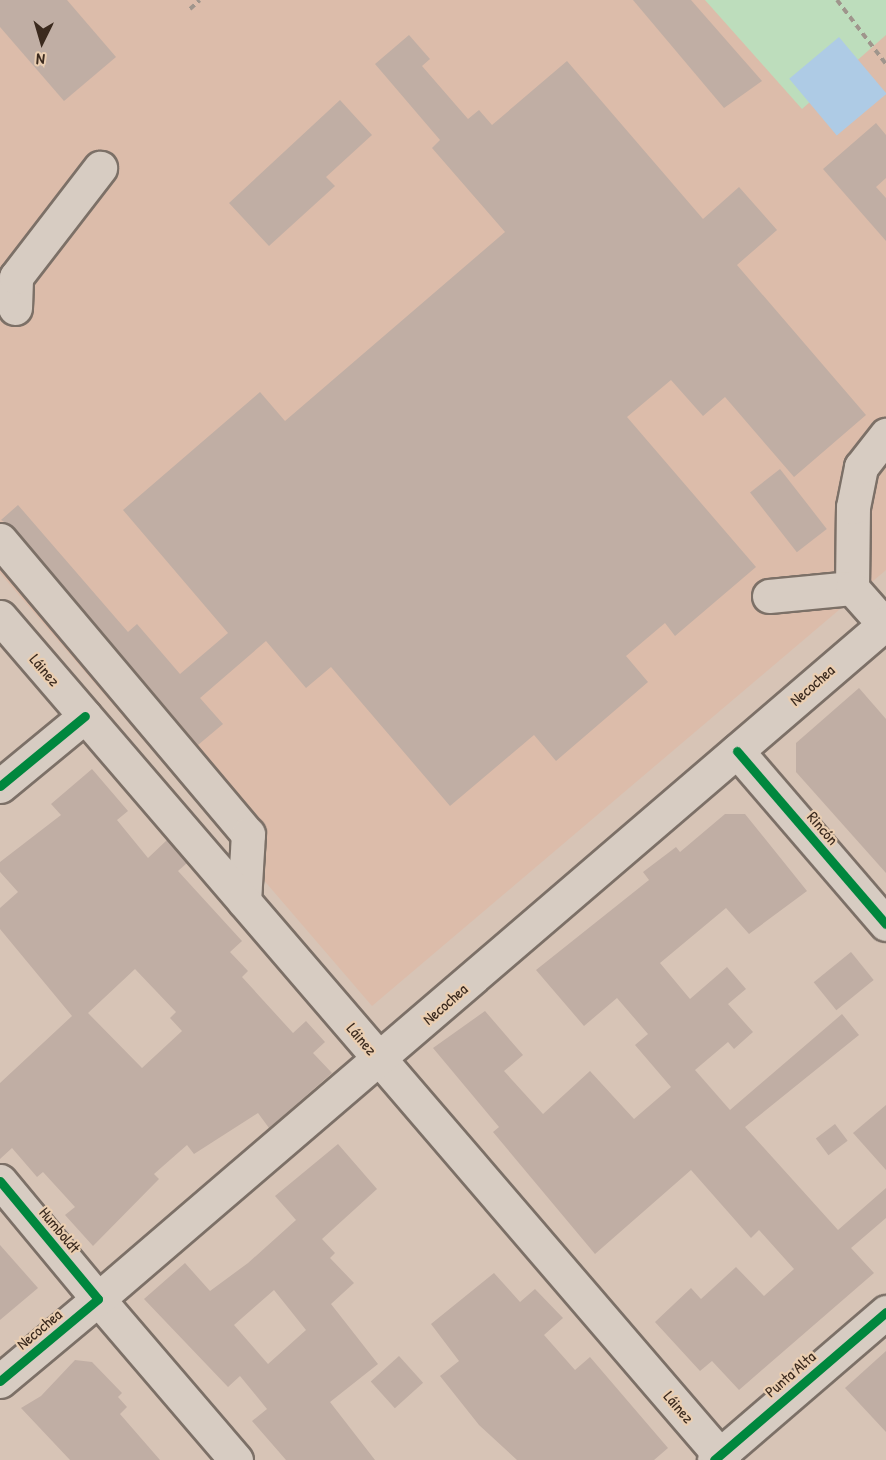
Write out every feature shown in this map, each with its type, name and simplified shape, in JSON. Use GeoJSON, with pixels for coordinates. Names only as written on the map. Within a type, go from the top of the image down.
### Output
{"type":"FeatureCollection","features":[{"type":"Feature","properties":{"kind":"main road"},"geometry":{"type":"LineString","coordinates":[[15,308],[16,277],[100,168]]}},
{"type":"Feature","properties":{"kind":"main road"},"geometry":{"type":"LineString","coordinates":[[885,623],[852,588],[853,507],[861,467],[886,435]]}},
{"type":"Feature","properties":{"kind":"main road"},"geometry":{"type":"LineString","coordinates":[[0,540],[248,834],[244,902]]}},
{"type":"Feature","properties":{"kind":"main road"},"geometry":{"type":"LineString","coordinates":[[769,596],[852,588]]}},
{"type":"Feature","properties":{"kind":"main road","name":"Láinez"},"geometry":{"type":"LineString","coordinates":[[0,617],[719,1458]]}},
{"type":"Feature","properties":{"kind":"main road","name":"Necochea"},"geometry":{"type":"LineString","coordinates":[[0,1381],[380,1060],[885,623]]}},
{"type":"Feature","properties":{"kind":"main road"},"geometry":{"type":"LineString","coordinates":[[0,786],[85,716]]}},
{"type":"Feature","properties":{"kind":"main road","name":"Rincón"},"geometry":{"type":"LineString","coordinates":[[737,751],[886,924]]}},
{"type":"Feature","properties":{"kind":"main road","name":"Humboldt"},"geometry":{"type":"LineString","coordinates":[[0,1181],[236,1460]]}},
{"type":"Feature","properties":{"kind":"main road","name":"Punta Alta"},"geometry":{"type":"LineString","coordinates":[[719,1458],[886,1312]]}},
{"type":"Feature","properties":{"kind":"path"},"geometry":{"type":"LineString","coordinates":[[190,9],[200,0]]}},
{"type":"Feature","properties":{"kind":"path"},"geometry":{"type":"LineString","coordinates":[[837,0],[886,64]]}},
{"type":"Feature","properties":{"kind":"shaded area"},"geometry":{"type":"Polygon","coordinates":[[[0,0],[886,0],[886,570],[372,1006],[0,573],[0,0]]]}},
{"type":"Feature","properties":{"kind":"green space"},"geometry":{"type":"Polygon","coordinates":[[[705,0],[886,0],[886,35],[802,109],[705,0]]]}},
{"type":"Feature","properties":{"kind":"water"},"geometry":{"type":"Polygon","coordinates":[[[839,37],[886,94],[837,135],[789,79],[839,37]]]}},
{"type":"Feature","properties":{"kind":"building"},"geometry":{"type":"Polygon","coordinates":[[[0,0],[67,0],[116,57],[64,101],[0,27],[0,0]]]}},
{"type":"Feature","properties":{"kind":"building"},"geometry":{"type":"Polygon","coordinates":[[[633,0],[691,0],[762,81],[724,108],[633,0]]]}},
{"type":"Feature","properties":{"kind":"building"},"geometry":{"type":"Polygon","coordinates":[[[409,35],[430,59],[422,66],[468,119],[479,110],[492,125],[567,61],[703,219],[739,187],[777,230],[737,265],[866,415],[794,477],[725,397],[703,416],[671,380],[627,417],[756,567],[675,636],[665,623],[626,656],[648,682],[556,761],[534,735],[450,806],[331,667],[306,688],[266,641],[200,698],[223,724],[198,745],[14,528],[1,520],[18,505],[128,632],[137,624],[180,674],[228,633],[123,510],[260,392],[285,421],[505,232],[432,148],[440,140],[375,64],[409,35]]]}},
{"type":"Feature","properties":{"kind":"building"},"geometry":{"type":"Polygon","coordinates":[[[340,100],[372,135],[326,177],[335,186],[269,246],[229,203],[340,100]]]}},
{"type":"Feature","properties":{"kind":"building"},"geometry":{"type":"Polygon","coordinates":[[[876,123],[886,135],[886,178],[876,187],[886,198],[886,241],[823,169],[876,123]]]}},
{"type":"Feature","properties":{"kind":"building"},"geometry":{"type":"Polygon","coordinates":[[[780,469],[827,529],[797,552],[750,492],[780,469]]]}},
{"type":"Feature","properties":{"kind":"building"},"geometry":{"type":"Polygon","coordinates":[[[859,688],[886,719],[886,873],[796,772],[796,743],[859,688]]]}},
{"type":"Feature","properties":{"kind":"building"},"geometry":{"type":"Polygon","coordinates":[[[92,769],[128,811],[117,820],[148,858],[167,840],[187,863],[178,871],[242,941],[230,952],[248,971],[242,977],[293,1033],[306,1021],[325,1042],[313,1053],[332,1073],[269,1128],[258,1113],[194,1154],[187,1145],[154,1174],[159,1179],[93,1246],[65,1215],[75,1207],[43,1172],[37,1177],[12,1148],[0,1159],[0,1083],[72,1016],[0,929],[0,908],[18,892],[0,872],[0,862],[61,815],[51,804],[92,769]],[[135,969],[88,1013],[142,1068],[182,1031],[170,1018],[176,1012],[135,969]]]}},
{"type":"Feature","properties":{"kind":"building"},"geometry":{"type":"Polygon","coordinates":[[[725,814],[745,814],[807,891],[749,934],[726,908],[660,963],[690,999],[727,967],[746,989],[728,1004],[753,1032],[734,1049],[728,1042],[695,1070],[730,1110],[842,1014],[859,1035],[745,1127],[838,1230],[886,1188],[886,1218],[851,1248],[874,1273],[739,1390],[712,1361],[700,1371],[655,1322],[691,1288],[701,1299],[736,1267],[764,1296],[794,1269],[759,1230],[751,1238],[691,1170],[595,1254],[493,1132],[499,1127],[433,1048],[485,1011],[523,1055],[504,1071],[543,1114],[590,1071],[634,1119],[671,1087],[635,1045],[648,1034],[617,998],[584,1026],[536,970],[649,880],[643,872],[676,847],[680,852],[725,814]]]}},
{"type":"Feature","properties":{"kind":"building"},"geometry":{"type":"Polygon","coordinates":[[[851,952],[874,980],[836,1010],[814,982],[851,952]]]}},
{"type":"Feature","properties":{"kind":"building"},"geometry":{"type":"Polygon","coordinates":[[[886,1105],[886,1170],[853,1133],[886,1105]]]}},
{"type":"Feature","properties":{"kind":"building"},"geometry":{"type":"Polygon","coordinates":[[[835,1124],[848,1141],[828,1155],[816,1138],[835,1124]]]}},
{"type":"Feature","properties":{"kind":"building"},"geometry":{"type":"Polygon","coordinates":[[[338,1144],[377,1189],[322,1239],[335,1253],[330,1258],[354,1283],[331,1304],[378,1364],[330,1402],[375,1460],[286,1460],[252,1421],[267,1409],[240,1376],[228,1387],[144,1299],[185,1263],[210,1291],[248,1263],[296,1220],[275,1196],[338,1144]],[[274,1290],[234,1325],[268,1364],[306,1330],[274,1290]]]}},
{"type":"Feature","properties":{"kind":"building"},"geometry":{"type":"Polygon","coordinates":[[[0,1245],[38,1288],[0,1320],[0,1245]]]}},
{"type":"Feature","properties":{"kind":"building"},"geometry":{"type":"Polygon","coordinates":[[[494,1273],[520,1302],[535,1289],[563,1318],[544,1335],[575,1370],[590,1357],[668,1448],[654,1460],[517,1460],[479,1425],[440,1376],[459,1361],[431,1324],[494,1273]]]}},
{"type":"Feature","properties":{"kind":"building"},"geometry":{"type":"Polygon","coordinates":[[[886,1351],[886,1432],[845,1388],[886,1351]]]}},
{"type":"Feature","properties":{"kind":"building"},"geometry":{"type":"Polygon","coordinates":[[[399,1356],[423,1383],[395,1408],[371,1381],[399,1356]]]}},
{"type":"Feature","properties":{"kind":"building"},"geometry":{"type":"Polygon","coordinates":[[[75,1360],[92,1362],[122,1393],[118,1397],[127,1407],[120,1414],[160,1460],[70,1460],[21,1408],[41,1396],[75,1360]]]}},
{"type":"Feature","properties":{"kind":"cycle path"},"geometry":{"type":"LineString","coordinates":[[0,786],[85,716]]}},
{"type":"Feature","properties":{"kind":"cycle path"},"geometry":{"type":"LineString","coordinates":[[737,751],[886,924]]}},
{"type":"Feature","properties":{"kind":"cycle path"},"geometry":{"type":"LineString","coordinates":[[0,1181],[98,1299],[0,1381]]}},
{"type":"Feature","properties":{"kind":"cycle path"},"geometry":{"type":"LineString","coordinates":[[714,1460],[886,1312]]}}]}
